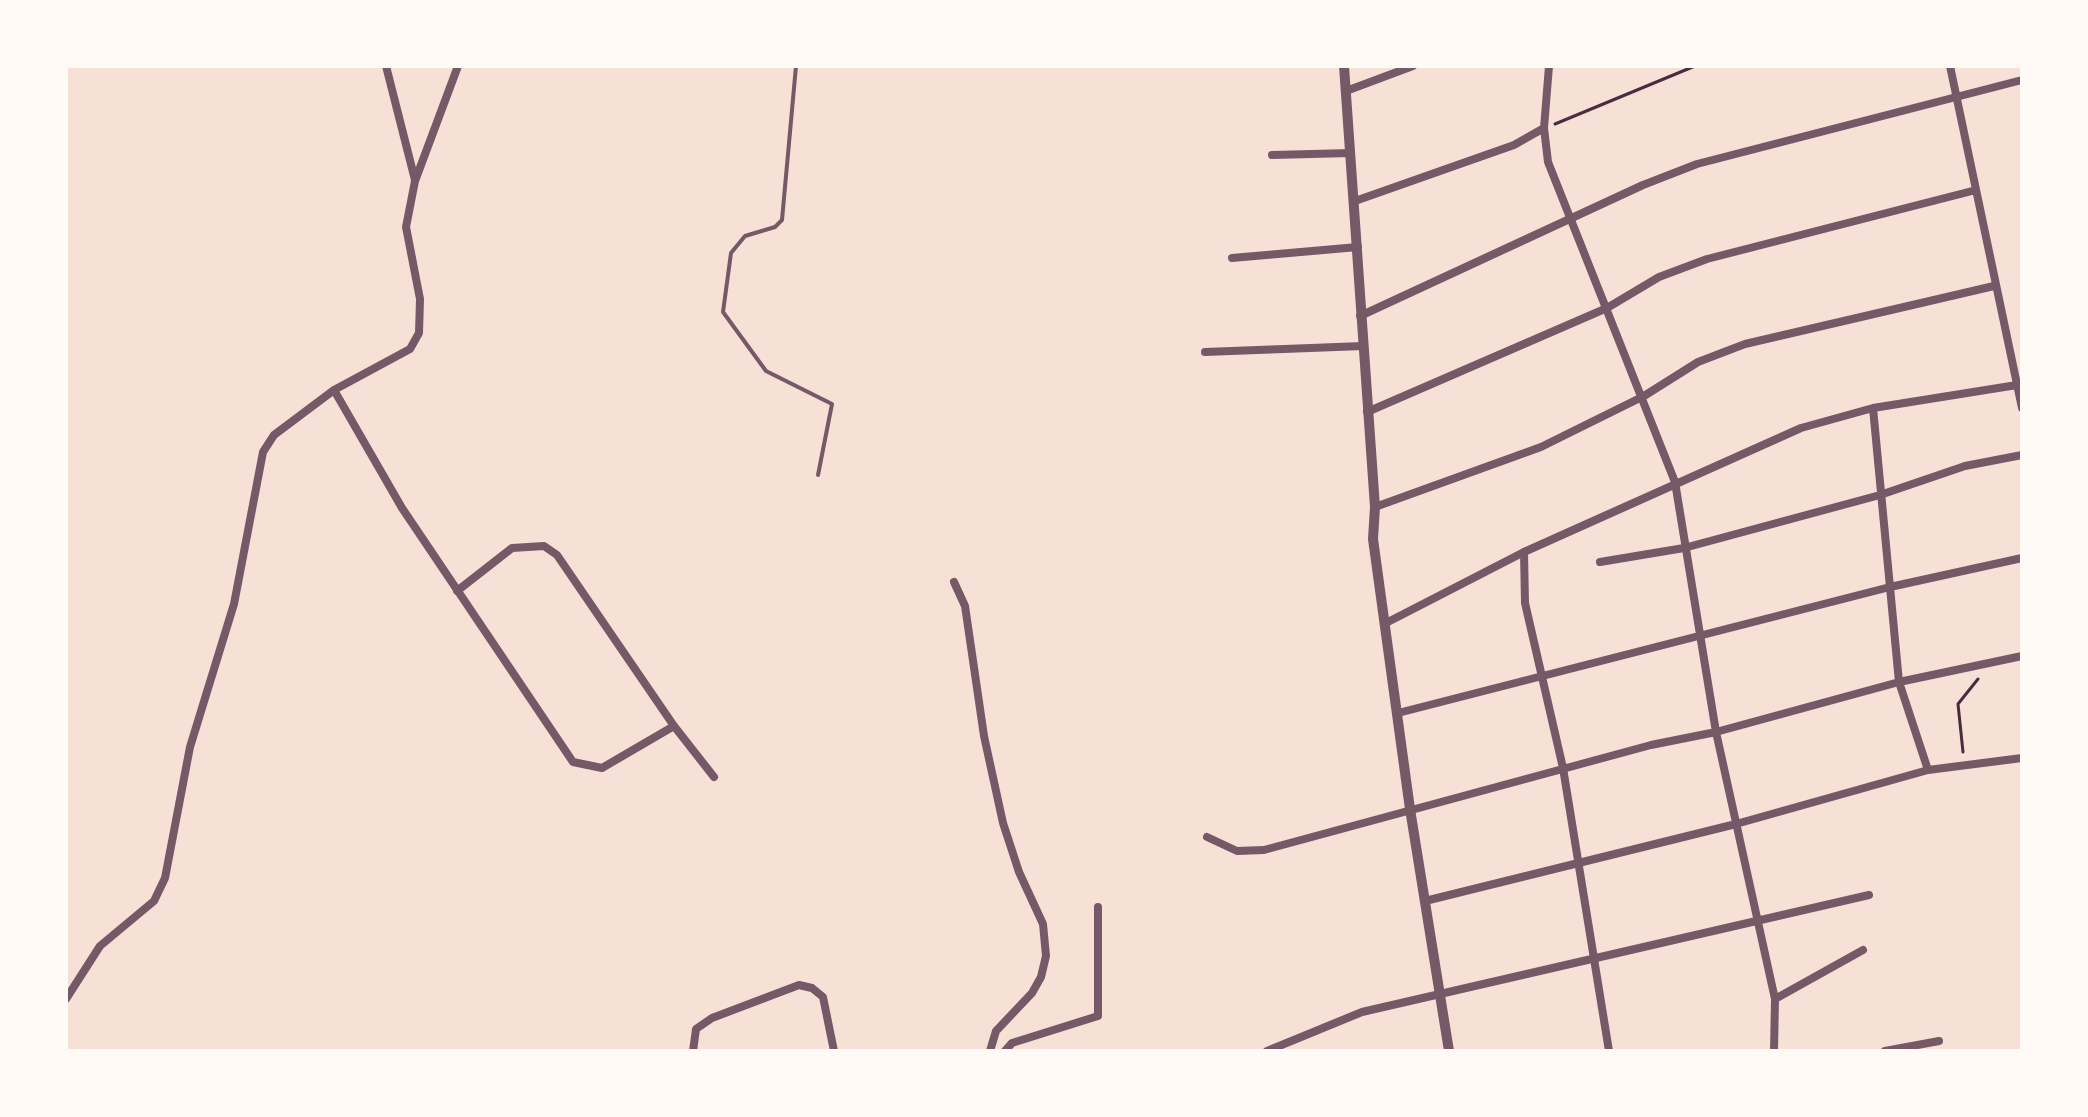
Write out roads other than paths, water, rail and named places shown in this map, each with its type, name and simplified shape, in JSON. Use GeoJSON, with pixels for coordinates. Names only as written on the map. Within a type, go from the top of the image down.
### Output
{"type":"FeatureCollection","features":[{"type":"Feature","properties":{"kind":"street"},"geometry":{"type":"LineString","coordinates":[[386,66],[415,181]]}},
{"type":"Feature","properties":{"kind":"street"},"geometry":{"type":"LineString","coordinates":[[66,999],[100,946],[154,901],[165,878],[190,747],[234,604],[263,452],[274,435],[334,390],[410,349],[419,333],[420,299],[406,227],[415,181],[458,66]]}},
{"type":"Feature","properties":{"kind":"street"},"geometry":{"type":"LineString","coordinates":[[1344,66],[1375,507],[1373,539],[1410,809],[1449,1051]]}},
{"type":"Feature","properties":{"kind":"street"},"geometry":{"type":"LineString","coordinates":[[1346,91],[1413,66]]}},
{"type":"Feature","properties":{"kind":"street"},"geometry":{"type":"LineString","coordinates":[[1549,66],[1544,128],[1548,162],[1644,396],[1675,482],[1716,732],[1775,999],[1774,1051]]}},
{"type":"Feature","properties":{"kind":"street"},"geometry":{"type":"LineString","coordinates":[[1950,66],[2022,408]]}},
{"type":"Feature","properties":{"kind":"street"},"geometry":{"type":"LineString","coordinates":[[1360,316],[1697,164],[2022,80]]}},
{"type":"Feature","properties":{"kind":"street"},"geometry":{"type":"LineString","coordinates":[[1355,201],[1514,145],[1544,128]]}},
{"type":"Feature","properties":{"kind":"street"},"geometry":{"type":"LineString","coordinates":[[1272,155],[1351,153]]}},
{"type":"Feature","properties":{"kind":"street"},"geometry":{"type":"LineString","coordinates":[[1367,412],[1607,308],[1659,277],[1707,259],[1976,190]]}},
{"type":"Feature","properties":{"kind":"street"},"geometry":{"type":"LineString","coordinates":[[1232,258],[1358,247]]}},
{"type":"Feature","properties":{"kind":"street"},"geometry":{"type":"LineString","coordinates":[[1375,507],[1541,447],[1644,396],[1698,362],[1745,344],[1994,286]]}},
{"type":"Feature","properties":{"kind":"street"},"geometry":{"type":"LineString","coordinates":[[1205,352],[1363,346]]}},
{"type":"Feature","properties":{"kind":"street"},"geometry":{"type":"LineString","coordinates":[[1384,624],[1524,552],[1801,428],[1873,408],[2017,385]]}},
{"type":"Feature","properties":{"kind":"street"},"geometry":{"type":"LineString","coordinates":[[334,390],[402,508],[573,762],[602,768],[674,726]]}},
{"type":"Feature","properties":{"kind":"street"},"geometry":{"type":"LineString","coordinates":[[1873,408],[1899,682],[1928,770]]}},
{"type":"Feature","properties":{"kind":"street"},"geometry":{"type":"LineString","coordinates":[[1600,562],[1684,548],[1880,495],[1965,466],[2022,455]]}},
{"type":"Feature","properties":{"kind":"street"},"geometry":{"type":"LineString","coordinates":[[457,591],[512,548],[544,546],[557,555],[603,617],[674,726],[714,777]]}},
{"type":"Feature","properties":{"kind":"street"},"geometry":{"type":"LineString","coordinates":[[1524,552],[1525,603],[1563,768],[1596,956],[1609,1051]]}},
{"type":"Feature","properties":{"kind":"street"},"geometry":{"type":"LineString","coordinates":[[1398,713],[1890,587],[2022,558]]}},
{"type":"Feature","properties":{"kind":"street"},"geometry":{"type":"LineString","coordinates":[[954,582],[965,606],[984,736],[1003,823],[1019,872],[1043,924],[1046,956],[1041,977],[1032,993],[996,1031],[990,1051]]}},
{"type":"Feature","properties":{"kind":"street"},"geometry":{"type":"LineString","coordinates":[[1207,837],[1248,852],[1899,682],[2022,656]]}},
{"type":"Feature","properties":{"kind":"street"},"geometry":{"type":"LineString","coordinates":[[1425,901],[1736,824],[1928,770],[2022,758]]}},
{"type":"Feature","properties":{"kind":"street"},"geometry":{"type":"LineString","coordinates":[[1267,1051],[1362,1012],[1869,895]]}},
{"type":"Feature","properties":{"kind":"street"},"geometry":{"type":"LineString","coordinates":[[1005,1051],[1012,1043],[1098,1016],[1098,907]]}},
{"type":"Feature","properties":{"kind":"street"},"geometry":{"type":"LineString","coordinates":[[1775,999],[1863,950]]}},
{"type":"Feature","properties":{"kind":"street"},"geometry":{"type":"LineString","coordinates":[[693,1051],[696,1029],[712,1018],[799,985],[812,988],[823,997],[834,1051]]}},
{"type":"Feature","properties":{"kind":"street"},"geometry":{"type":"LineString","coordinates":[[1885,1051],[1939,1041]]}},
{"type":"Feature","properties":{"kind":"lane"},"geometry":{"type":"LineString","coordinates":[[796,66],[782,220],[775,227],[745,236],[731,253],[723,312],[766,371],[832,404],[818,475]]}}]}
